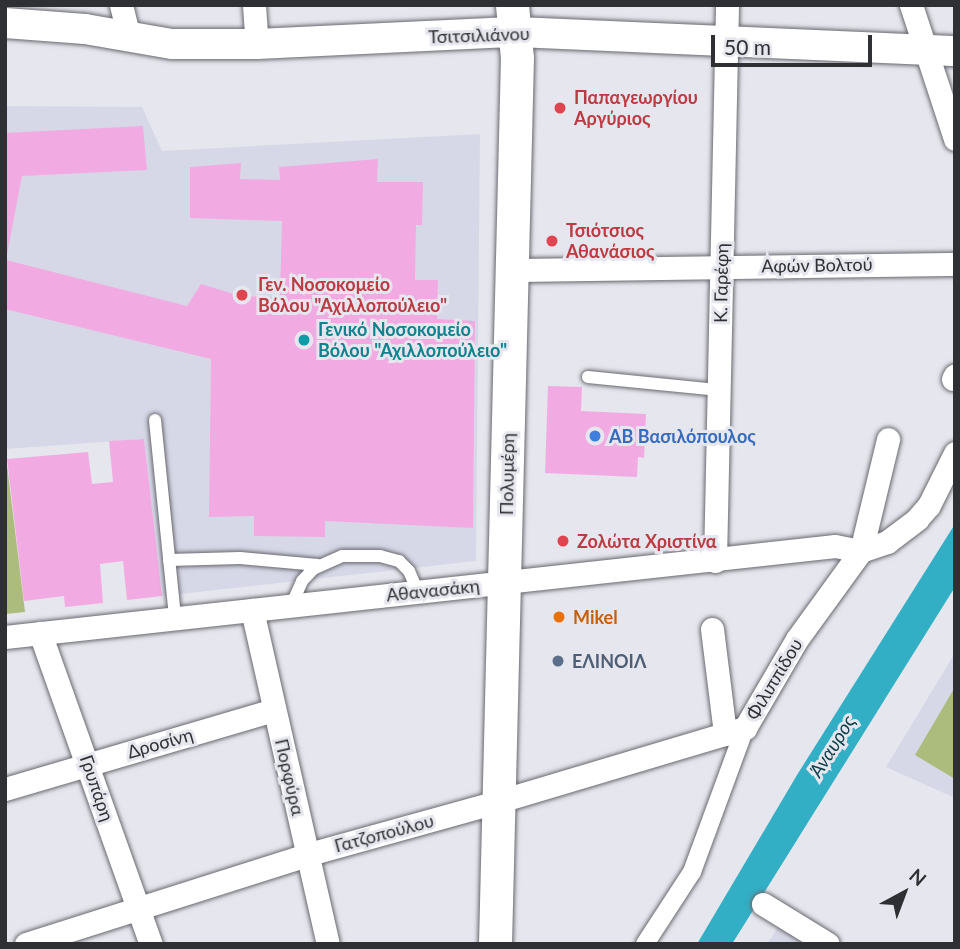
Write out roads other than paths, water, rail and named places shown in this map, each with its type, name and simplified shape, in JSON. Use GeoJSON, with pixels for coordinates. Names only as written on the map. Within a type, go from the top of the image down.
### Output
{"type":"FeatureCollection","features":[{"type":"Feature","properties":{"kind":"main road","name":"Πολυμέρη"},"geometry":{"type":"LineString","coordinates":[[495,944],[517,58],[513,19]]}},
{"type":"Feature","properties":{"kind":"street"},"geometry":{"type":"LineString","coordinates":[[121,5],[130,37]]}},
{"type":"Feature","properties":{"kind":"street"},"geometry":{"type":"LineString","coordinates":[[254,5],[257,44]]}},
{"type":"Feature","properties":{"kind":"street","name":"Κ. Γαρέφη"},"geometry":{"type":"LineString","coordinates":[[715,561],[727,5]]}},
{"type":"Feature","properties":{"kind":"street"},"geometry":{"type":"LineString","coordinates":[[911,5],[955,139]]}},
{"type":"Feature","properties":{"kind":"street","name":"Τσιτσιλιάνου"},"geometry":{"type":"LineString","coordinates":[[5,23],[85,29],[172,44],[257,44],[513,19],[726,41],[955,51]]}},
{"type":"Feature","properties":{"kind":"street","name":"Αφών Βολτού"},"geometry":{"type":"LineString","coordinates":[[512,270],[955,264]]}},
{"type":"Feature","properties":{"kind":"street"},"geometry":{"type":"LineString","coordinates":[[861,551],[888,439]]}},
{"type":"Feature","properties":{"kind":"street"},"geometry":{"type":"LineString","coordinates":[[861,551],[887,542],[917,519],[929,505],[955,453]]}},
{"type":"Feature","properties":{"kind":"street","name":"Αθανασάκη"},"geometry":{"type":"LineString","coordinates":[[5,637],[835,546],[861,551]]}},
{"type":"Feature","properties":{"kind":"street","name":"Φιλιππίδου"},"geometry":{"type":"LineString","coordinates":[[645,944],[692,872],[735,731],[861,551]]}},
{"type":"Feature","properties":{"kind":"street","name":"Πορφύρα"},"geometry":{"type":"LineString","coordinates":[[252,610],[328,944]]}},
{"type":"Feature","properties":{"kind":"street"},"geometry":{"type":"LineString","coordinates":[[712,629],[735,731]]}},
{"type":"Feature","properties":{"kind":"street","name":"Γρυπάρη"},"geometry":{"type":"LineString","coordinates":[[40,633],[89,764],[151,944]]}},
{"type":"Feature","properties":{"kind":"street","name":"Δροσίνη"},"geometry":{"type":"LineString","coordinates":[[5,789],[274,710]]}},
{"type":"Feature","properties":{"kind":"street","name":"Γατζοπούλου"},"geometry":{"type":"LineString","coordinates":[[26,944],[309,853],[500,801],[735,731]]}},
{"type":"Feature","properties":{"kind":"street"},"geometry":{"type":"LineString","coordinates":[[763,904],[828,944]]}},
{"type":"Feature","properties":{"kind":"lane"},"geometry":{"type":"LineString","coordinates":[[588,377],[719,390]]}},
{"type":"Feature","properties":{"kind":"lane"},"geometry":{"type":"LineString","coordinates":[[155,420],[175,618]]}},
{"type":"Feature","properties":{"kind":"lane"},"geometry":{"type":"LineString","coordinates":[[290,606],[302,581],[318,565],[342,556],[386,557],[404,565],[418,592]]}},
{"type":"Feature","properties":{"kind":"lane"},"geometry":{"type":"LineString","coordinates":[[169,560],[240,558],[318,565]]}},
{"type":"Feature","properties":{"kind":"water","name":"Άναυρος"},"geometry":{"type":"Polygon","coordinates":[[[955,524],[955,587],[732,944],[697,944],[797,775],[955,524]]]}},
{"type":"Feature","properties":{"kind":"place","name":"Παπαγεωργίου Αργύριος"},"geometry":{"type":"Point","coordinates":[560,108]}},
{"type":"Feature","properties":{"kind":"place","name":"Τσιότσιος Αθανάσιος"},"geometry":{"type":"Point","coordinates":[552,241]}},
{"type":"Feature","properties":{"kind":"place","name":"Γεν. Νοσοκομείο Βόλου \"Αχιλλοπούλειο\""},"geometry":{"type":"Point","coordinates":[242,295]}},
{"type":"Feature","properties":{"kind":"place","name":"Γενικό Νοσοκομείο Βόλου \"Αχιλλοπούλειο\""},"geometry":{"type":"Point","coordinates":[304,340]}},
{"type":"Feature","properties":{"kind":"place","name":"ΑΒ Βασιλόπουλος"},"geometry":{"type":"Point","coordinates":[595,436]}},
{"type":"Feature","properties":{"kind":"place","name":"Ζολώτα Χριστίνα"},"geometry":{"type":"Point","coordinates":[563,541]}},
{"type":"Feature","properties":{"kind":"place","name":"Mikel"},"geometry":{"type":"Point","coordinates":[559,617]}},
{"type":"Feature","properties":{"kind":"place","name":"ΕΛΙΝΟΙΛ"},"geometry":{"type":"Point","coordinates":[558,661]}}]}
